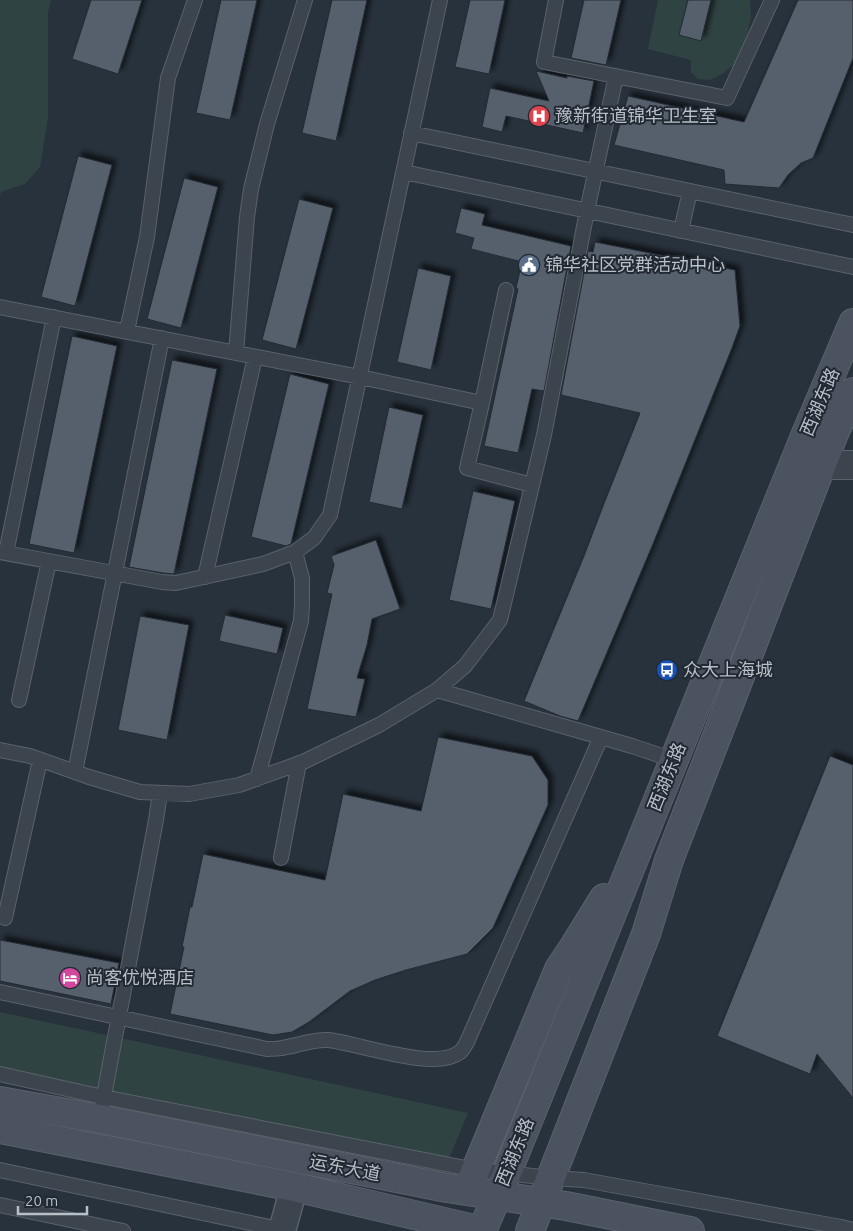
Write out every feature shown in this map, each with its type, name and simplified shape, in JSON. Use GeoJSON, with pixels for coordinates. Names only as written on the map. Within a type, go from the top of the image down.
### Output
{"type":"FeatureCollection","features":[{"type":"Feature","properties":{"kind":"main road","name":"西湖东路"},"geometry":{"type":"LineString","coordinates":[[482,1231],[805,436],[853,323]]}},
{"type":"Feature","properties":{"kind":"main road","name":"西湖东路"},"geometry":{"type":"LineString","coordinates":[[530,1231],[646,934],[669,860],[822,465],[843,436],[853,392]]}},
{"type":"Feature","properties":{"kind":"main road"},"geometry":{"type":"LineString","coordinates":[[472,1181],[558,969],[575,945],[644,833]]}},
{"type":"Feature","properties":{"kind":"main road","name":"运东大道"},"geometry":{"type":"LineString","coordinates":[[0,1102],[101,1108],[447,1188],[472,1181],[546,1190],[574,1208],[690,1231]]}},
{"type":"Feature","properties":{"kind":"main road","name":"运东大道"},"geometry":{"type":"LineString","coordinates":[[0,1128],[294,1186],[482,1231]]}},
{"type":"Feature","properties":{"kind":"street"},"geometry":{"type":"LineString","coordinates":[[805,436],[843,436]]}},
{"type":"Feature","properties":{"kind":"street"},"geometry":{"type":"LineString","coordinates":[[794,465],[853,465]]}},
{"type":"Feature","properties":{"kind":"street"},"geometry":{"type":"LineString","coordinates":[[284,1230],[294,1186]]}},
{"type":"Feature","properties":{"kind":"lane"},"geometry":{"type":"LineString","coordinates":[[127,331],[147,237],[168,78],[194,0]]}},
{"type":"Feature","properties":{"kind":"lane"},"geometry":{"type":"LineString","coordinates":[[236,353],[251,189],[267,124],[305,0]]}},
{"type":"Feature","properties":{"kind":"lane"},"geometry":{"type":"LineString","coordinates":[[54,317],[3,553],[176,583],[263,564],[295,552],[314,538],[330,515],[440,0]]}},
{"type":"Feature","properties":{"kind":"lane"},"geometry":{"type":"LineString","coordinates":[[556,0],[544,62],[728,98],[772,0]]}},
{"type":"Feature","properties":{"kind":"lane"},"geometry":{"type":"LineString","coordinates":[[0,750],[40,760],[140,792],[189,794],[240,785],[299,763],[378,725],[437,690],[465,666],[500,620],[546,425],[587,211],[616,76]]}},
{"type":"Feature","properties":{"kind":"lane"},"geometry":{"type":"LineString","coordinates":[[411,133],[853,225]]}},
{"type":"Feature","properties":{"kind":"lane"},"geometry":{"type":"LineString","coordinates":[[404,172],[853,267]]}},
{"type":"Feature","properties":{"kind":"lane"},"geometry":{"type":"LineString","coordinates":[[680,231],[690,191]]}},
{"type":"Feature","properties":{"kind":"lane"},"geometry":{"type":"LineString","coordinates":[[506,290],[467,468],[532,485]]}},
{"type":"Feature","properties":{"kind":"lane"},"geometry":{"type":"LineString","coordinates":[[0,307],[360,377],[482,403]]}},
{"type":"Feature","properties":{"kind":"lane"},"geometry":{"type":"LineString","coordinates":[[75,772],[162,338]]}},
{"type":"Feature","properties":{"kind":"lane"},"geometry":{"type":"LineString","coordinates":[[205,577],[255,357]]}},
{"type":"Feature","properties":{"kind":"lane"},"geometry":{"type":"LineString","coordinates":[[257,779],[301,621],[302,578],[295,552]]}},
{"type":"Feature","properties":{"kind":"lane"},"geometry":{"type":"LineString","coordinates":[[19,700],[49,561]]}},
{"type":"Feature","properties":{"kind":"lane"},"geometry":{"type":"LineString","coordinates":[[437,690],[674,760]]}},
{"type":"Feature","properties":{"kind":"lane"},"geometry":{"type":"LineString","coordinates":[[0,992],[267,1049],[281,1048],[314,1040],[328,1040],[403,1056],[448,1057],[460,1052],[467,1042],[601,737]]}},
{"type":"Feature","properties":{"kind":"lane"},"geometry":{"type":"LineString","coordinates":[[5,918],[40,760]]}},
{"type":"Feature","properties":{"kind":"lane"},"geometry":{"type":"LineString","coordinates":[[281,858],[299,763]]}},
{"type":"Feature","properties":{"kind":"lane"},"geometry":{"type":"LineString","coordinates":[[0,1074],[101,1108],[160,793]]}},
{"type":"Feature","properties":{"kind":"lane"},"geometry":{"type":"LineString","coordinates":[[0,1170],[284,1230]]}},
{"type":"Feature","properties":{"kind":"lane"},"geometry":{"type":"LineString","coordinates":[[546,1190],[584,1180],[841,1226],[853,1230]]}},
{"type":"Feature","properties":{"kind":"lane"},"geometry":{"type":"LineString","coordinates":[[0,1204],[123,1231]]}},
{"type":"Feature","properties":{"kind":"shaded area"},"geometry":{"type":"Polygon","coordinates":[[[0,0],[51,0],[48,12],[48,117],[40,167],[25,184],[1,192],[0,196],[0,0]]]}},
{"type":"Feature","properties":{"kind":"shaded area"},"geometry":{"type":"Polygon","coordinates":[[[658,0],[750,0],[751,18],[740,60],[722,74],[710,80],[698,79],[691,72],[691,60],[648,49],[658,0]]]}},
{"type":"Feature","properties":{"kind":"shaded area"},"geometry":{"type":"Polygon","coordinates":[[[0,1012],[468,1113],[448,1161],[0,1069],[0,1012]]]}},
{"type":"Feature","properties":{"kind":"building"},"geometry":{"type":"Polygon","coordinates":[[[91,0],[142,0],[118,74],[72,59],[91,0]]]}},
{"type":"Feature","properties":{"kind":"building"},"geometry":{"type":"Polygon","coordinates":[[[221,0],[257,0],[230,120],[196,113],[221,0]]]}},
{"type":"Feature","properties":{"kind":"building"},"geometry":{"type":"Polygon","coordinates":[[[332,0],[367,0],[336,141],[302,133],[332,0]]]}},
{"type":"Feature","properties":{"kind":"building"},"geometry":{"type":"Polygon","coordinates":[[[470,0],[505,0],[489,74],[455,67],[470,0]]]}},
{"type":"Feature","properties":{"kind":"building"},"geometry":{"type":"Polygon","coordinates":[[[584,0],[621,0],[606,65],[571,58],[584,0]]]}},
{"type":"Feature","properties":{"kind":"building"},"geometry":{"type":"Polygon","coordinates":[[[688,0],[711,0],[701,41],[679,35],[688,0]]]}},
{"type":"Feature","properties":{"kind":"building"},"geometry":{"type":"Polygon","coordinates":[[[798,0],[853,0],[853,58],[813,158],[801,163],[788,175],[779,188],[725,184],[724,170],[614,145],[628,96],[744,122],[798,0]]]}},
{"type":"Feature","properties":{"kind":"building"},"geometry":{"type":"Polygon","coordinates":[[[536,71],[567,78],[567,76],[594,81],[583,133],[506,116],[502,132],[482,127],[490,88],[549,101],[536,71]]]}},
{"type":"Feature","properties":{"kind":"building"},"geometry":{"type":"Polygon","coordinates":[[[78,156],[112,165],[75,306],[41,297],[78,156]]]}},
{"type":"Feature","properties":{"kind":"building"},"geometry":{"type":"Polygon","coordinates":[[[184,178],[218,187],[181,328],[147,319],[184,178]]]}},
{"type":"Feature","properties":{"kind":"building"},"geometry":{"type":"Polygon","coordinates":[[[299,199],[333,208],[296,349],[262,340],[299,199]]]}},
{"type":"Feature","properties":{"kind":"building"},"geometry":{"type":"Polygon","coordinates":[[[461,208],[485,214],[482,225],[571,246],[544,391],[532,389],[518,453],[484,446],[518,289],[516,288],[522,262],[471,249],[474,238],[455,233],[461,208]]]}},
{"type":"Feature","properties":{"kind":"building"},"geometry":{"type":"Polygon","coordinates":[[[595,242],[735,270],[740,326],[653,544],[578,721],[560,716],[524,701],[640,413],[561,395],[588,251],[593,252],[595,242]]]}},
{"type":"Feature","properties":{"kind":"building"},"geometry":{"type":"Polygon","coordinates":[[[418,268],[451,276],[431,370],[397,362],[418,268]]]}},
{"type":"Feature","properties":{"kind":"building"},"geometry":{"type":"Polygon","coordinates":[[[72,336],[117,346],[74,553],[29,544],[72,336]]]}},
{"type":"Feature","properties":{"kind":"building"},"geometry":{"type":"Polygon","coordinates":[[[172,360],[217,369],[174,574],[129,567],[172,360]]]}},
{"type":"Feature","properties":{"kind":"building"},"geometry":{"type":"Polygon","coordinates":[[[290,374],[329,384],[291,544],[286,546],[251,537],[290,374]]]}},
{"type":"Feature","properties":{"kind":"building"},"geometry":{"type":"Polygon","coordinates":[[[389,407],[423,415],[402,509],[369,502],[389,407]]]}},
{"type":"Feature","properties":{"kind":"building"},"geometry":{"type":"Polygon","coordinates":[[[473,491],[515,501],[491,609],[449,600],[473,491]]]}},
{"type":"Feature","properties":{"kind":"building"},"geometry":{"type":"Polygon","coordinates":[[[376,540],[400,609],[372,619],[367,645],[357,678],[365,679],[356,717],[307,709],[332,594],[327,593],[334,565],[331,556],[376,540]]]}},
{"type":"Feature","properties":{"kind":"building"},"geometry":{"type":"Polygon","coordinates":[[[225,615],[283,628],[277,654],[219,641],[225,615]]]}},
{"type":"Feature","properties":{"kind":"building"},"geometry":{"type":"Polygon","coordinates":[[[140,616],[189,625],[167,740],[118,730],[140,616]]]}},
{"type":"Feature","properties":{"kind":"building"},"geometry":{"type":"Polygon","coordinates":[[[438,737],[532,756],[548,780],[548,805],[493,928],[467,954],[406,970],[375,980],[350,991],[309,1022],[292,1032],[273,1035],[170,1014],[190,907],[192,907],[203,854],[325,880],[343,794],[421,811],[438,737]]]}},
{"type":"Feature","properties":{"kind":"building"},"geometry":{"type":"Polygon","coordinates":[[[830,756],[853,765],[853,1098],[817,1054],[810,1074],[717,1036],[830,756]]]}},
{"type":"Feature","properties":{"kind":"building"},"geometry":{"type":"Polygon","coordinates":[[[0,940],[119,963],[111,1004],[0,981],[0,940]]]}},
{"type":"Feature","properties":{"kind":"place","name":"豫新街道锦华卫生室"},"geometry":{"type":"Point","coordinates":[539,116]}},
{"type":"Feature","properties":{"kind":"place","name":"锦华社区党群活动中心"},"geometry":{"type":"Point","coordinates":[529,265]}},
{"type":"Feature","properties":{"kind":"place","name":"众大上海城"},"geometry":{"type":"Point","coordinates":[667,670]}},
{"type":"Feature","properties":{"kind":"place","name":"尚客优悦酒店"},"geometry":{"type":"Point","coordinates":[70,978]}}]}
